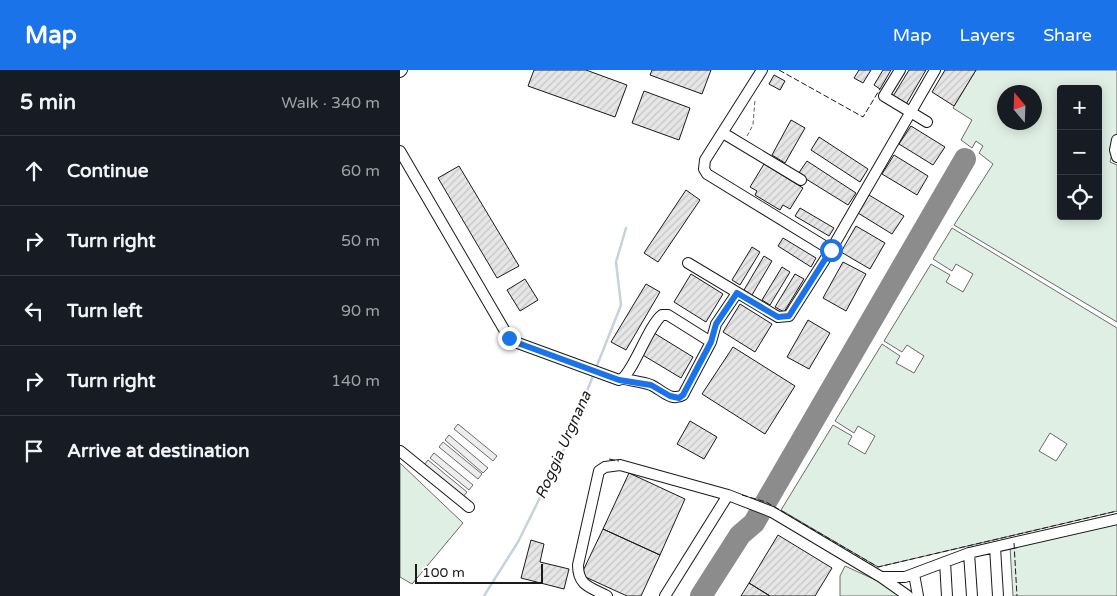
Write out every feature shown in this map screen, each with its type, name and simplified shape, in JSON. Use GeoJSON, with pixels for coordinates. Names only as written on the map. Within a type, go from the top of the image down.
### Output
{"type":"FeatureCollection","features":[{"type":"Feature","properties":{"kind":"street"},"geometry":{"type":"LineString","coordinates":[[762,70],[705,160],[704,170],[707,174],[831,250]]}},
{"type":"Feature","properties":{"kind":"street"},"geometry":{"type":"LineString","coordinates":[[900,70],[884,96],[927,122]]}},
{"type":"Feature","properties":{"kind":"street"},"geometry":{"type":"LineString","coordinates":[[688,263],[778,317],[789,316],[831,250],[935,70]]}},
{"type":"Feature","properties":{"kind":"street"},"geometry":{"type":"LineString","coordinates":[[723,133],[801,180]]}},
{"type":"Feature","properties":{"kind":"street"},"geometry":{"type":"LineString","coordinates":[[1117,140],[1115,150],[1117,157]]}},
{"type":"Feature","properties":{"kind":"street"},"geometry":{"type":"LineString","coordinates":[[400,151],[509,338],[515,342],[619,380],[624,379],[651,385],[670,396],[679,398],[683,395],[711,342],[716,324],[737,293]]}},
{"type":"Feature","properties":{"kind":"street"},"geometry":{"type":"LineString","coordinates":[[624,379],[652,327],[662,315],[668,315],[711,342]]}},
{"type":"Feature","properties":{"kind":"street"},"geometry":{"type":"LineString","coordinates":[[400,451],[469,507]]}},
{"type":"Feature","properties":{"kind":"street"},"geometry":{"type":"LineString","coordinates":[[607,596],[582,583],[578,575],[578,565],[599,471],[605,467],[620,465],[728,495],[772,512],[881,577],[908,596]]}},
{"type":"Feature","properties":{"kind":"street"},"geometry":{"type":"LineString","coordinates":[[665,596],[728,495]]}},
{"type":"Feature","properties":{"kind":"street"},"geometry":{"type":"LineString","coordinates":[[881,577],[899,577],[914,574],[969,553],[1117,519]]}},
{"type":"Feature","properties":{"kind":"street"},"geometry":{"type":"LineString","coordinates":[[995,547],[998,596]]}},
{"type":"Feature","properties":{"kind":"street"},"geometry":{"type":"LineString","coordinates":[[969,553],[972,596]]}},
{"type":"Feature","properties":{"kind":"street"},"geometry":{"type":"LineString","coordinates":[[945,562],[947,596]]}},
{"type":"Feature","properties":{"kind":"street"},"geometry":{"type":"LineString","coordinates":[[914,574],[918,596]]}},
{"type":"Feature","properties":{"kind":"path"},"geometry":{"type":"LineString","coordinates":[[744,141],[753,125],[756,94]]}},
{"type":"Feature","properties":{"kind":"green space"},"geometry":{"type":"Polygon","coordinates":[[[976,70],[1117,70],[1117,135],[1110,162],[1117,165],[1117,322],[954,225],[993,164],[979,153],[983,146],[976,141],[972,148],[961,140],[972,120],[953,108],[976,70]]]}},
{"type":"Feature","properties":{"kind":"green space"},"geometry":{"type":"Polygon","coordinates":[[[952,228],[1117,328],[1117,511],[878,567],[781,510],[833,425],[852,436],[848,444],[865,454],[875,436],[858,426],[854,433],[835,421],[882,344],[900,356],[896,363],[914,373],[924,356],[907,345],[902,352],[884,341],[931,264],[950,275],[946,282],[963,292],[973,274],[956,264],[952,271],[933,259],[952,228]],[[1050,433],[1039,451],[1056,461],[1067,444],[1050,433]]]}},
{"type":"Feature","properties":{"kind":"green space"},"geometry":{"type":"Polygon","coordinates":[[[400,463],[463,523],[412,584],[400,577],[400,463]]]}},
{"type":"Feature","properties":{"kind":"green space"},"geometry":{"type":"Polygon","coordinates":[[[1117,524],[1117,596],[1013,596],[1010,547],[1117,524]]]}},
{"type":"Feature","properties":{"kind":"green space"},"geometry":{"type":"Polygon","coordinates":[[[845,566],[878,581],[900,596],[840,596],[840,576],[845,566]]]}},
{"type":"Feature","properties":{"kind":"shaded area"},"geometry":{"type":"Polygon","coordinates":[[[458,424],[497,456],[493,461],[454,429],[458,424]]]}},
{"type":"Feature","properties":{"kind":"shaded area"},"geometry":{"type":"Polygon","coordinates":[[[449,435],[488,468],[483,473],[445,440],[449,435]]]}},
{"type":"Feature","properties":{"kind":"shaded area"},"geometry":{"type":"Polygon","coordinates":[[[443,442],[482,474],[478,479],[439,447],[443,442]]]}},
{"type":"Feature","properties":{"kind":"shaded area"},"geometry":{"type":"Polygon","coordinates":[[[434,453],[473,485],[469,490],[430,458],[434,453]]]}},
{"type":"Feature","properties":{"kind":"shaded area"},"geometry":{"type":"Polygon","coordinates":[[[428,460],[467,492],[463,497],[424,465],[428,460]]]}},
{"type":"Feature","properties":{"kind":"building"},"geometry":{"type":"Polygon","coordinates":[[[534,70],[586,70],[627,85],[615,117],[528,86],[534,70]]]}},
{"type":"Feature","properties":{"kind":"building"},"geometry":{"type":"Polygon","coordinates":[[[652,70],[711,70],[702,94],[650,75],[652,70]]]}},
{"type":"Feature","properties":{"kind":"building"},"geometry":{"type":"Polygon","coordinates":[[[859,70],[871,70],[863,83],[854,78],[859,70]]]}},
{"type":"Feature","properties":{"kind":"building"},"geometry":{"type":"Polygon","coordinates":[[[883,70],[891,70],[880,89],[874,85],[883,70]]]}},
{"type":"Feature","properties":{"kind":"building"},"geometry":{"type":"Polygon","coordinates":[[[909,70],[926,70],[905,106],[892,98],[909,70]]]}},
{"type":"Feature","properties":{"kind":"building"},"geometry":{"type":"Polygon","coordinates":[[[945,70],[976,70],[954,106],[932,92],[945,70]]]}},
{"type":"Feature","properties":{"kind":"building"},"geometry":{"type":"Polygon","coordinates":[[[774,75],[785,81],[780,90],[769,84],[774,75]]]}},
{"type":"Feature","properties":{"kind":"building"},"geometry":{"type":"Polygon","coordinates":[[[644,91],[690,108],[679,140],[632,123],[644,91]]]}},
{"type":"Feature","properties":{"kind":"building"},"geometry":{"type":"Polygon","coordinates":[[[791,120],[805,128],[785,163],[772,155],[791,120]]]}},
{"type":"Feature","properties":{"kind":"building"},"geometry":{"type":"Polygon","coordinates":[[[911,126],[945,147],[933,165],[899,144],[911,126]]]}},
{"type":"Feature","properties":{"kind":"building"},"geometry":{"type":"Polygon","coordinates":[[[819,137],[868,169],[860,182],[811,150],[819,137]]]}},
{"type":"Feature","properties":{"kind":"building"},"geometry":{"type":"Polygon","coordinates":[[[894,155],[928,176],[917,195],[882,174],[894,155]]]}},
{"type":"Feature","properties":{"kind":"building"},"geometry":{"type":"Polygon","coordinates":[[[807,161],[856,193],[848,205],[798,174],[807,161]]]}},
{"type":"Feature","properties":{"kind":"building"},"geometry":{"type":"Polygon","coordinates":[[[764,164],[803,188],[790,209],[783,205],[780,210],[755,195],[757,191],[750,187],[764,164]]]}},
{"type":"Feature","properties":{"kind":"building"},"geometry":{"type":"Polygon","coordinates":[[[459,166],[519,266],[497,278],[438,178],[459,166]]]}},
{"type":"Feature","properties":{"kind":"building"},"geometry":{"type":"Polygon","coordinates":[[[686,190],[700,200],[658,262],[644,253],[686,190]]]}},
{"type":"Feature","properties":{"kind":"building"},"geometry":{"type":"Polygon","coordinates":[[[869,195],[904,216],[892,234],[858,213],[869,195]]]}},
{"type":"Feature","properties":{"kind":"building"},"geometry":{"type":"Polygon","coordinates":[[[800,208],[834,228],[829,236],[795,216],[800,208]]]}},
{"type":"Feature","properties":{"kind":"building"},"geometry":{"type":"Polygon","coordinates":[[[856,226],[885,243],[870,269],[841,252],[856,226]]]}},
{"type":"Feature","properties":{"kind":"building"},"geometry":{"type":"Polygon","coordinates":[[[783,238],[816,258],[811,267],[778,246],[783,238]]]}},
{"type":"Feature","properties":{"kind":"building"},"geometry":{"type":"Polygon","coordinates":[[[752,247],[760,252],[740,285],[732,280],[752,247]]]}},
{"type":"Feature","properties":{"kind":"building"},"geometry":{"type":"Polygon","coordinates":[[[764,256],[772,261],[752,295],[744,290],[764,256]]]}},
{"type":"Feature","properties":{"kind":"building"},"geometry":{"type":"Polygon","coordinates":[[[843,262],[866,274],[846,311],[823,298],[843,262]]]}},
{"type":"Feature","properties":{"kind":"building"},"geometry":{"type":"Polygon","coordinates":[[[782,267],[790,272],[770,305],[762,300],[782,267]]]}},
{"type":"Feature","properties":{"kind":"building"},"geometry":{"type":"Polygon","coordinates":[[[691,274],[723,294],[706,322],[674,302],[691,274]]]}},
{"type":"Feature","properties":{"kind":"building"},"geometry":{"type":"Polygon","coordinates":[[[795,274],[804,279],[784,312],[775,307],[795,274]]]}},
{"type":"Feature","properties":{"kind":"building"},"geometry":{"type":"Polygon","coordinates":[[[525,279],[538,300],[520,311],[507,290],[525,279]]]}},
{"type":"Feature","properties":{"kind":"building"},"geometry":{"type":"Polygon","coordinates":[[[646,284],[660,292],[626,350],[611,342],[646,284]]]}},
{"type":"Feature","properties":{"kind":"building"},"geometry":{"type":"Polygon","coordinates":[[[740,304],[772,324],[755,352],[723,332],[740,304]]]}},
{"type":"Feature","properties":{"kind":"building"},"geometry":{"type":"Polygon","coordinates":[[[808,320],[830,333],[809,369],[787,357],[808,320]]]}},
{"type":"Feature","properties":{"kind":"building"},"geometry":{"type":"Polygon","coordinates":[[[654,333],[693,357],[681,378],[641,354],[654,333]]]}},
{"type":"Feature","properties":{"kind":"building"},"geometry":{"type":"Polygon","coordinates":[[[733,347],[795,386],[765,434],[702,394],[733,347]]]}},
{"type":"Feature","properties":{"kind":"building"},"geometry":{"type":"Polygon","coordinates":[[[690,421],[717,437],[704,459],[677,444],[690,421]]]}},
{"type":"Feature","properties":{"kind":"building"},"geometry":{"type":"Polygon","coordinates":[[[629,473],[685,499],[660,555],[603,529],[629,473]]]}},
{"type":"Feature","properties":{"kind":"building"},"geometry":{"type":"Polygon","coordinates":[[[603,529],[660,555],[641,596],[627,596],[581,575],[603,529]]]}},
{"type":"Feature","properties":{"kind":"building"},"geometry":{"type":"Polygon","coordinates":[[[778,535],[832,568],[815,596],[770,596],[749,583],[778,535]]]}},
{"type":"Feature","properties":{"kind":"building"},"geometry":{"type":"Polygon","coordinates":[[[531,540],[544,544],[540,562],[569,569],[564,589],[521,578],[531,540]]]}},
{"type":"Feature","properties":{"kind":"building"},"geometry":{"type":"Polygon","coordinates":[[[749,583],[770,596],[741,596],[749,583]]]}},
{"type":"Feature","properties":{"kind":"waterway","name":"Roggia Urgnana"},"geometry":{"type":"LineString","coordinates":[[596,368],[621,305],[616,262],[626,228]]}},
{"type":"Feature","properties":{"kind":"waterway","name":"Roggia Urgnana"},"geometry":{"type":"LineString","coordinates":[[484,596],[518,542],[567,443],[594,373]]}},
{"type":"Feature","properties":{"kind":"taxiway"},"geometry":{"type":"LineString","coordinates":[[701,596],[740,535],[754,523],[965,159]]}},
{"type":"Feature","properties":{"kind":"fence"},"geometry":{"type":"LineString","coordinates":[[779,70],[863,117],[880,89]]}},
{"type":"Feature","properties":{"kind":"fence"},"geometry":{"type":"LineString","coordinates":[[609,459],[619,461]]}},
{"type":"Feature","properties":{"kind":"fence"},"geometry":{"type":"LineString","coordinates":[[742,495],[766,502],[878,567],[1117,511]]}},
{"type":"Feature","properties":{"kind":"fence"},"geometry":{"type":"LineString","coordinates":[[1014,543],[1017,596]]}},
{"type":"Feature","properties":{"kind":"route"},"geometry":{"type":"LineString","coordinates":[[509,338],[596,373],[619,380],[624,379],[651,385],[670,396],[679,398],[683,395],[711,342],[716,324],[737,293],[778,317],[789,316],[794,312],[831,250]]}}]}
